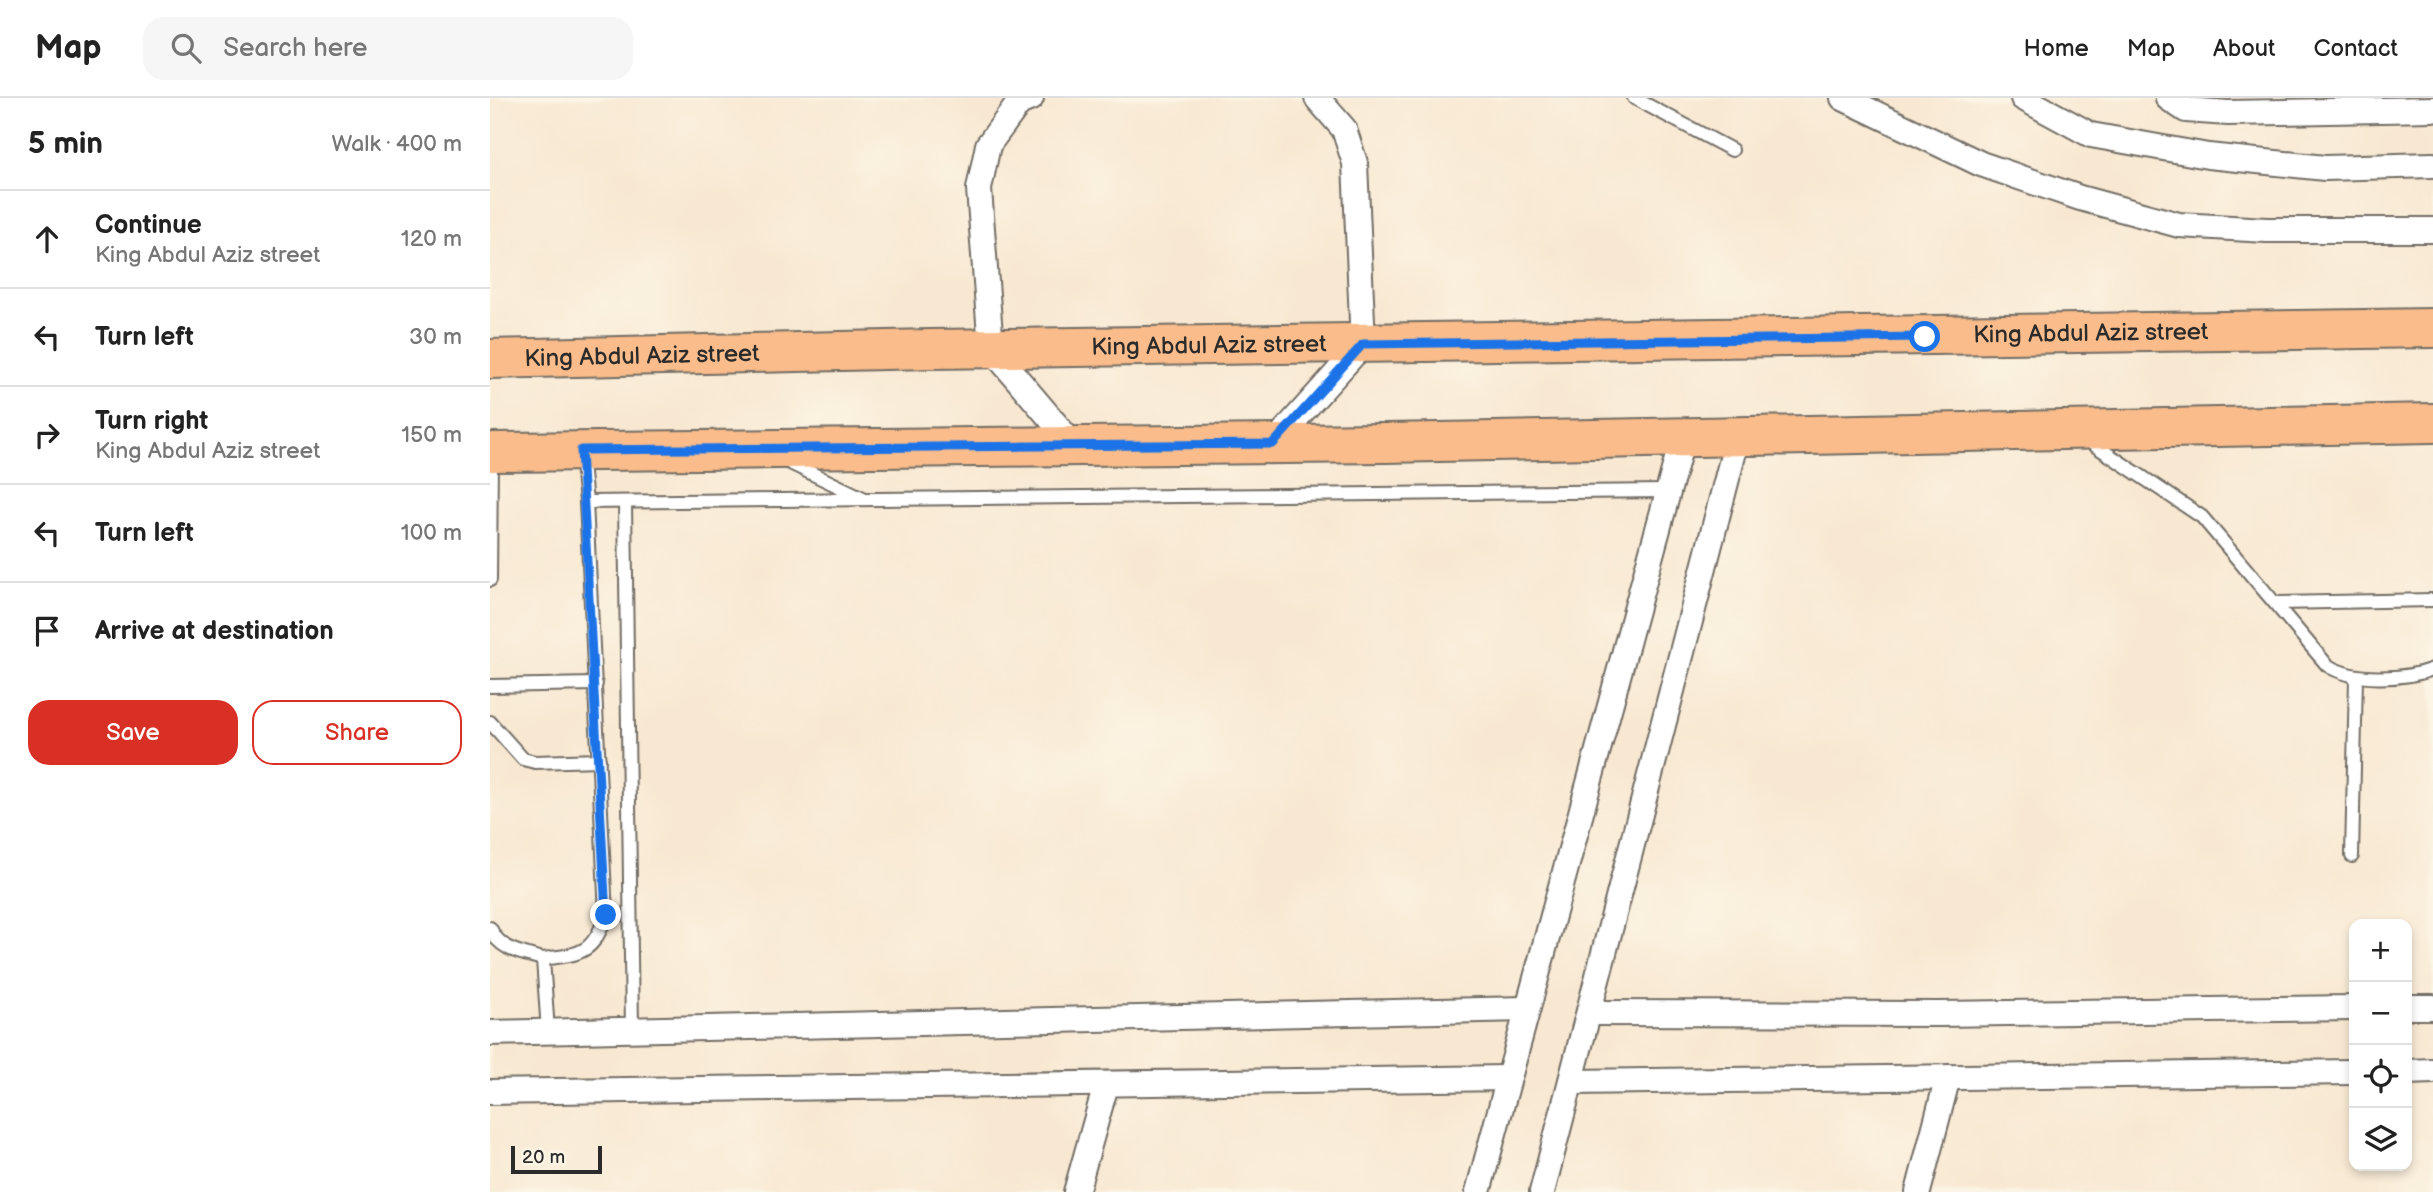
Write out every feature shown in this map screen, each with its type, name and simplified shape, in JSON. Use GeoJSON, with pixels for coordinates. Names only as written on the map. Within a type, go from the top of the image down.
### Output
{"type":"FeatureCollection","features":[{"type":"Feature","properties":{"kind":"main road","name":"King Abdul Aziz street"},"geometry":{"type":"LineString","coordinates":[[490,359],[991,348],[2433,328]]}},
{"type":"Feature","properties":{"kind":"main road"},"geometry":{"type":"LineString","coordinates":[[491,452],[1273,444],[2433,423]]}},
{"type":"Feature","properties":{"kind":"street"},"geometry":{"type":"LineString","coordinates":[[1031,98],[1019,103],[988,145],[979,189],[991,348],[1074,446]]}},
{"type":"Feature","properties":{"kind":"street"},"geometry":{"type":"LineString","coordinates":[[1273,444],[1363,344],[1355,163],[1344,129],[1317,98]]}},
{"type":"Feature","properties":{"kind":"street"},"geometry":{"type":"LineString","coordinates":[[1843,98],[1981,164],[2080,198],[2179,225],[2267,230],[2433,230]]}},
{"type":"Feature","properties":{"kind":"street"},"geometry":{"type":"LineString","coordinates":[[2024,98],[2091,135],[2208,156],[2325,168],[2433,165]]}},
{"type":"Feature","properties":{"kind":"street"},"geometry":{"type":"LineString","coordinates":[[2168,98],[2186,110],[2228,113],[2433,109]]}},
{"type":"Feature","properties":{"kind":"street"},"geometry":{"type":"LineString","coordinates":[[1542,1192],[1738,436]]}},
{"type":"Feature","properties":{"kind":"street"},"geometry":{"type":"LineString","coordinates":[[1478,1192],[1683,437]]}},
{"type":"Feature","properties":{"kind":"street"},"geometry":{"type":"LineString","coordinates":[[2412,1007],[2433,1007]]}},
{"type":"Feature","properties":{"kind":"street"},"geometry":{"type":"LineString","coordinates":[[1589,1013],[1914,1014],[2349,1008]]}},
{"type":"Feature","properties":{"kind":"street"},"geometry":{"type":"LineString","coordinates":[[490,1033],[1526,1009]]}},
{"type":"Feature","properties":{"kind":"street"},"geometry":{"type":"LineString","coordinates":[[2412,1072],[2433,1071]]}},
{"type":"Feature","properties":{"kind":"street"},"geometry":{"type":"LineString","coordinates":[[1571,1082],[2349,1072]]}},
{"type":"Feature","properties":{"kind":"street"},"geometry":{"type":"LineString","coordinates":[[1919,1192],[1948,1077]]}},
{"type":"Feature","properties":{"kind":"street"},"geometry":{"type":"LineString","coordinates":[[490,1092],[1508,1078]]}},
{"type":"Feature","properties":{"kind":"street"},"geometry":{"type":"LineString","coordinates":[[1076,1192],[1105,1085]]}},
{"type":"Feature","properties":{"kind":"lane"},"geometry":{"type":"LineString","coordinates":[[1634,98],[1732,150]]}},
{"type":"Feature","properties":{"kind":"lane"},"geometry":{"type":"LineString","coordinates":[[2072,430],[2202,517],[2327,664],[2341,674],[2357,678],[2433,669]]}},
{"type":"Feature","properties":{"kind":"lane"},"geometry":{"type":"LineString","coordinates":[[759,449],[866,499]]}},
{"type":"Feature","properties":{"kind":"lane"},"geometry":{"type":"LineString","coordinates":[[490,928],[495,939],[507,949],[543,959],[578,955],[597,941],[606,915],[596,684],[581,450]]}},
{"type":"Feature","properties":{"kind":"lane"},"geometry":{"type":"LineString","coordinates":[[490,580],[491,452]]}},
{"type":"Feature","properties":{"kind":"lane"},"geometry":{"type":"LineString","coordinates":[[586,502],[1668,491]]}},
{"type":"Feature","properties":{"kind":"lane"},"geometry":{"type":"LineString","coordinates":[[625,502],[632,1030]]}},
{"type":"Feature","properties":{"kind":"lane"},"geometry":{"type":"LineString","coordinates":[[2277,603],[2433,600]]}},
{"type":"Feature","properties":{"kind":"lane"},"geometry":{"type":"LineString","coordinates":[[2353,856],[2357,678]]}},
{"type":"Feature","properties":{"kind":"lane"},"geometry":{"type":"LineString","coordinates":[[490,686],[596,684]]}},
{"type":"Feature","properties":{"kind":"lane"},"geometry":{"type":"LineString","coordinates":[[490,722],[523,759],[535,762],[599,760]]}},
{"type":"Feature","properties":{"kind":"lane"},"geometry":{"type":"LineString","coordinates":[[543,959],[548,1032]]}},
{"type":"Feature","properties":{"kind":"route"},"geometry":{"type":"LineString","coordinates":[[606,915],[596,684],[581,450],[1273,444],[1363,344],[1925,337]]}}]}
